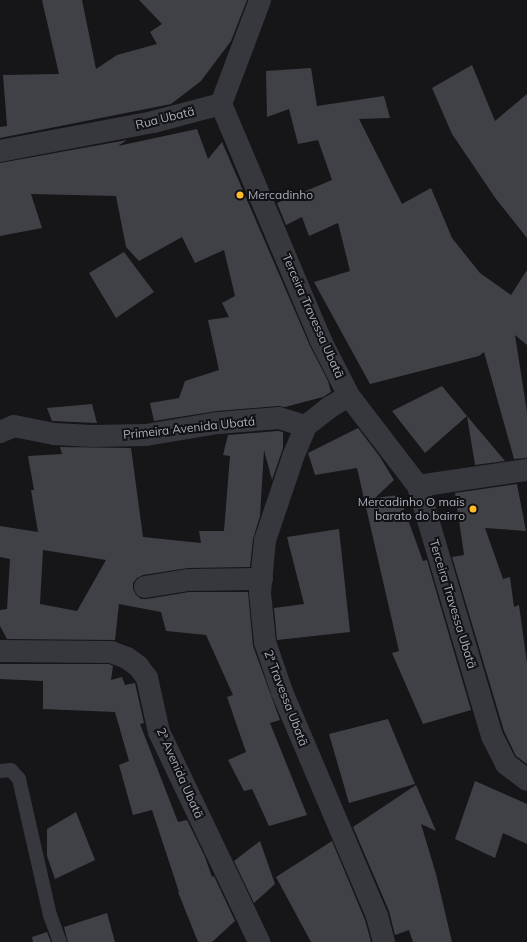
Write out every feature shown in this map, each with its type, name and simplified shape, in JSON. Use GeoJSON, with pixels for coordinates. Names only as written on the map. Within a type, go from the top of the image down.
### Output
{"type":"FeatureCollection","features":[{"type":"Feature","properties":{"kind":"street"},"geometry":{"type":"LineString","coordinates":[[221,104],[260,0]]}},
{"type":"Feature","properties":{"kind":"street","name":"Rua Ubatã"},"geometry":{"type":"LineString","coordinates":[[0,151],[153,122],[221,104]]}},
{"type":"Feature","properties":{"kind":"street","name":"Terceira Travessa Ubatã"},"geometry":{"type":"LineString","coordinates":[[221,104],[321,341],[349,396],[418,486],[492,736],[506,764],[527,780]]}},
{"type":"Feature","properties":{"kind":"street","name":"2ª Travessa Ubatã"},"geometry":{"type":"LineString","coordinates":[[349,396],[330,407],[306,426],[293,457],[265,540],[260,593],[265,642],[282,692],[376,916],[384,942]]}},
{"type":"Feature","properties":{"kind":"street","name":"Primeira Avenida Ubatá"},"geometry":{"type":"LineString","coordinates":[[0,432],[14,426],[54,434],[92,436],[146,435],[218,422],[279,418],[306,426]]}},
{"type":"Feature","properties":{"kind":"street"},"geometry":{"type":"LineString","coordinates":[[418,486],[527,470]]}},
{"type":"Feature","properties":{"kind":"street"},"geometry":{"type":"LineString","coordinates":[[145,587],[188,580],[262,579]]}},
{"type":"Feature","properties":{"kind":"street","name":"2ª Avenida Ubatã"},"geometry":{"type":"LineString","coordinates":[[0,651],[111,652],[127,658],[138,666],[147,678],[160,732],[259,942]]}},
{"type":"Feature","properties":{"kind":"lane"},"geometry":{"type":"LineString","coordinates":[[0,771],[11,770],[19,779],[50,915],[60,942]]}},
{"type":"Feature","properties":{"kind":"building"},"geometry":{"type":"Polygon","coordinates":[[[42,0],[82,0],[96,69],[117,55],[157,44],[150,32],[162,24],[139,0],[247,0],[231,41],[201,81],[171,104],[0,138],[0,127],[7,126],[3,75],[59,74],[42,0]]]}},
{"type":"Feature","properties":{"kind":"building"},"geometry":{"type":"Polygon","coordinates":[[[472,65],[495,121],[527,94],[527,238],[496,199],[452,134],[432,88],[472,65]]]}},
{"type":"Feature","properties":{"kind":"building"},"geometry":{"type":"Polygon","coordinates":[[[311,68],[317,106],[384,96],[390,118],[359,119],[402,204],[431,188],[452,238],[480,273],[511,295],[527,270],[527,345],[515,335],[527,412],[527,458],[514,459],[484,352],[479,356],[370,384],[314,282],[350,271],[338,223],[309,236],[302,217],[286,225],[277,203],[332,180],[318,140],[298,144],[289,109],[267,117],[266,71],[311,68]]]}},
{"type":"Feature","properties":{"kind":"building"},"geometry":{"type":"Polygon","coordinates":[[[197,129],[208,159],[222,142],[310,346],[328,381],[331,392],[323,397],[285,407],[278,406],[217,411],[154,421],[150,403],[179,398],[185,381],[219,370],[208,320],[229,317],[222,303],[235,296],[224,250],[195,263],[182,237],[139,261],[126,247],[116,196],[31,194],[42,228],[0,236],[0,163],[127,140],[118,146],[197,129]]]}},
{"type":"Feature","properties":{"kind":"building"},"geometry":{"type":"Polygon","coordinates":[[[124,252],[154,292],[116,318],[89,273],[124,252]]]}},
{"type":"Feature","properties":{"kind":"building"},"geometry":{"type":"Polygon","coordinates":[[[442,386],[467,416],[425,453],[392,411],[442,386]]]}},
{"type":"Feature","properties":{"kind":"building"},"geometry":{"type":"Polygon","coordinates":[[[92,404],[97,423],[52,421],[47,408],[92,404]]]}},
{"type":"Feature","properties":{"kind":"building"},"geometry":{"type":"Polygon","coordinates":[[[467,416],[505,461],[475,465],[467,416]]]}},
{"type":"Feature","properties":{"kind":"building"},"geometry":{"type":"Polygon","coordinates":[[[358,428],[380,457],[394,480],[375,498],[399,495],[423,561],[427,560],[471,710],[423,724],[392,653],[399,651],[357,468],[315,475],[308,453],[358,428]]]}},
{"type":"Feature","properties":{"kind":"building"},"geometry":{"type":"Polygon","coordinates":[[[278,431],[283,432],[283,448],[272,480],[264,450],[260,516],[253,539],[250,567],[188,568],[143,575],[137,578],[133,583],[133,589],[136,595],[141,599],[189,592],[248,592],[253,646],[280,720],[270,723],[307,815],[269,826],[252,789],[244,791],[228,760],[246,752],[227,697],[233,695],[206,635],[166,631],[161,612],[119,604],[115,640],[7,639],[0,626],[0,610],[7,609],[10,559],[0,557],[0,526],[38,532],[31,490],[34,490],[28,456],[62,454],[60,447],[131,448],[143,537],[201,543],[199,531],[224,531],[230,456],[223,455],[228,435],[278,431]],[[43,550],[40,604],[77,611],[106,560],[43,550]]]}},
{"type":"Feature","properties":{"kind":"building"},"geometry":{"type":"Polygon","coordinates":[[[517,484],[526,531],[485,528],[503,579],[510,577],[514,607],[519,605],[527,663],[527,764],[516,756],[504,731],[452,557],[464,555],[455,493],[517,484]]]}},
{"type":"Feature","properties":{"kind":"building"},"geometry":{"type":"Polygon","coordinates":[[[339,529],[350,632],[277,640],[274,608],[304,604],[287,537],[339,529]]]}},
{"type":"Feature","properties":{"kind":"building"},"geometry":{"type":"Polygon","coordinates":[[[0,664],[109,664],[113,666],[111,680],[122,677],[125,685],[135,683],[144,723],[140,724],[178,822],[187,820],[205,857],[212,877],[214,876],[235,921],[212,942],[198,942],[178,892],[152,810],[133,815],[119,765],[129,761],[115,712],[43,709],[43,681],[0,679],[0,664]]]}},
{"type":"Feature","properties":{"kind":"building"},"geometry":{"type":"Polygon","coordinates":[[[388,719],[415,784],[349,803],[329,734],[388,719]]]}},
{"type":"Feature","properties":{"kind":"building"},"geometry":{"type":"Polygon","coordinates":[[[475,781],[527,804],[527,844],[503,833],[495,858],[455,839],[475,781]]]}},
{"type":"Feature","properties":{"kind":"building"},"geometry":{"type":"Polygon","coordinates":[[[416,785],[436,831],[421,824],[436,874],[452,942],[413,942],[409,930],[395,935],[389,911],[353,827],[416,785]]]}},
{"type":"Feature","properties":{"kind":"building"},"geometry":{"type":"Polygon","coordinates":[[[76,812],[95,860],[55,879],[47,856],[47,829],[76,812]]]}},
{"type":"Feature","properties":{"kind":"building"},"geometry":{"type":"Polygon","coordinates":[[[260,841],[275,884],[254,903],[234,861],[260,841]]]}},
{"type":"Feature","properties":{"kind":"building"},"geometry":{"type":"Polygon","coordinates":[[[332,841],[365,920],[371,942],[311,942],[276,877],[332,841]]]}},
{"type":"Feature","properties":{"kind":"building"},"geometry":{"type":"Polygon","coordinates":[[[107,913],[115,942],[68,942],[64,927],[107,913]]]}},
{"type":"Feature","properties":{"kind":"building"},"geometry":{"type":"Polygon","coordinates":[[[47,932],[51,942],[33,942],[32,937],[47,932]]]}},
{"type":"Feature","properties":{"kind":"place","name":"Mercadinho"},"geometry":{"type":"Point","coordinates":[240,195]}},
{"type":"Feature","properties":{"kind":"place","name":"Mercadinho O mais barato do bairro"},"geometry":{"type":"Point","coordinates":[473,509]}}]}
